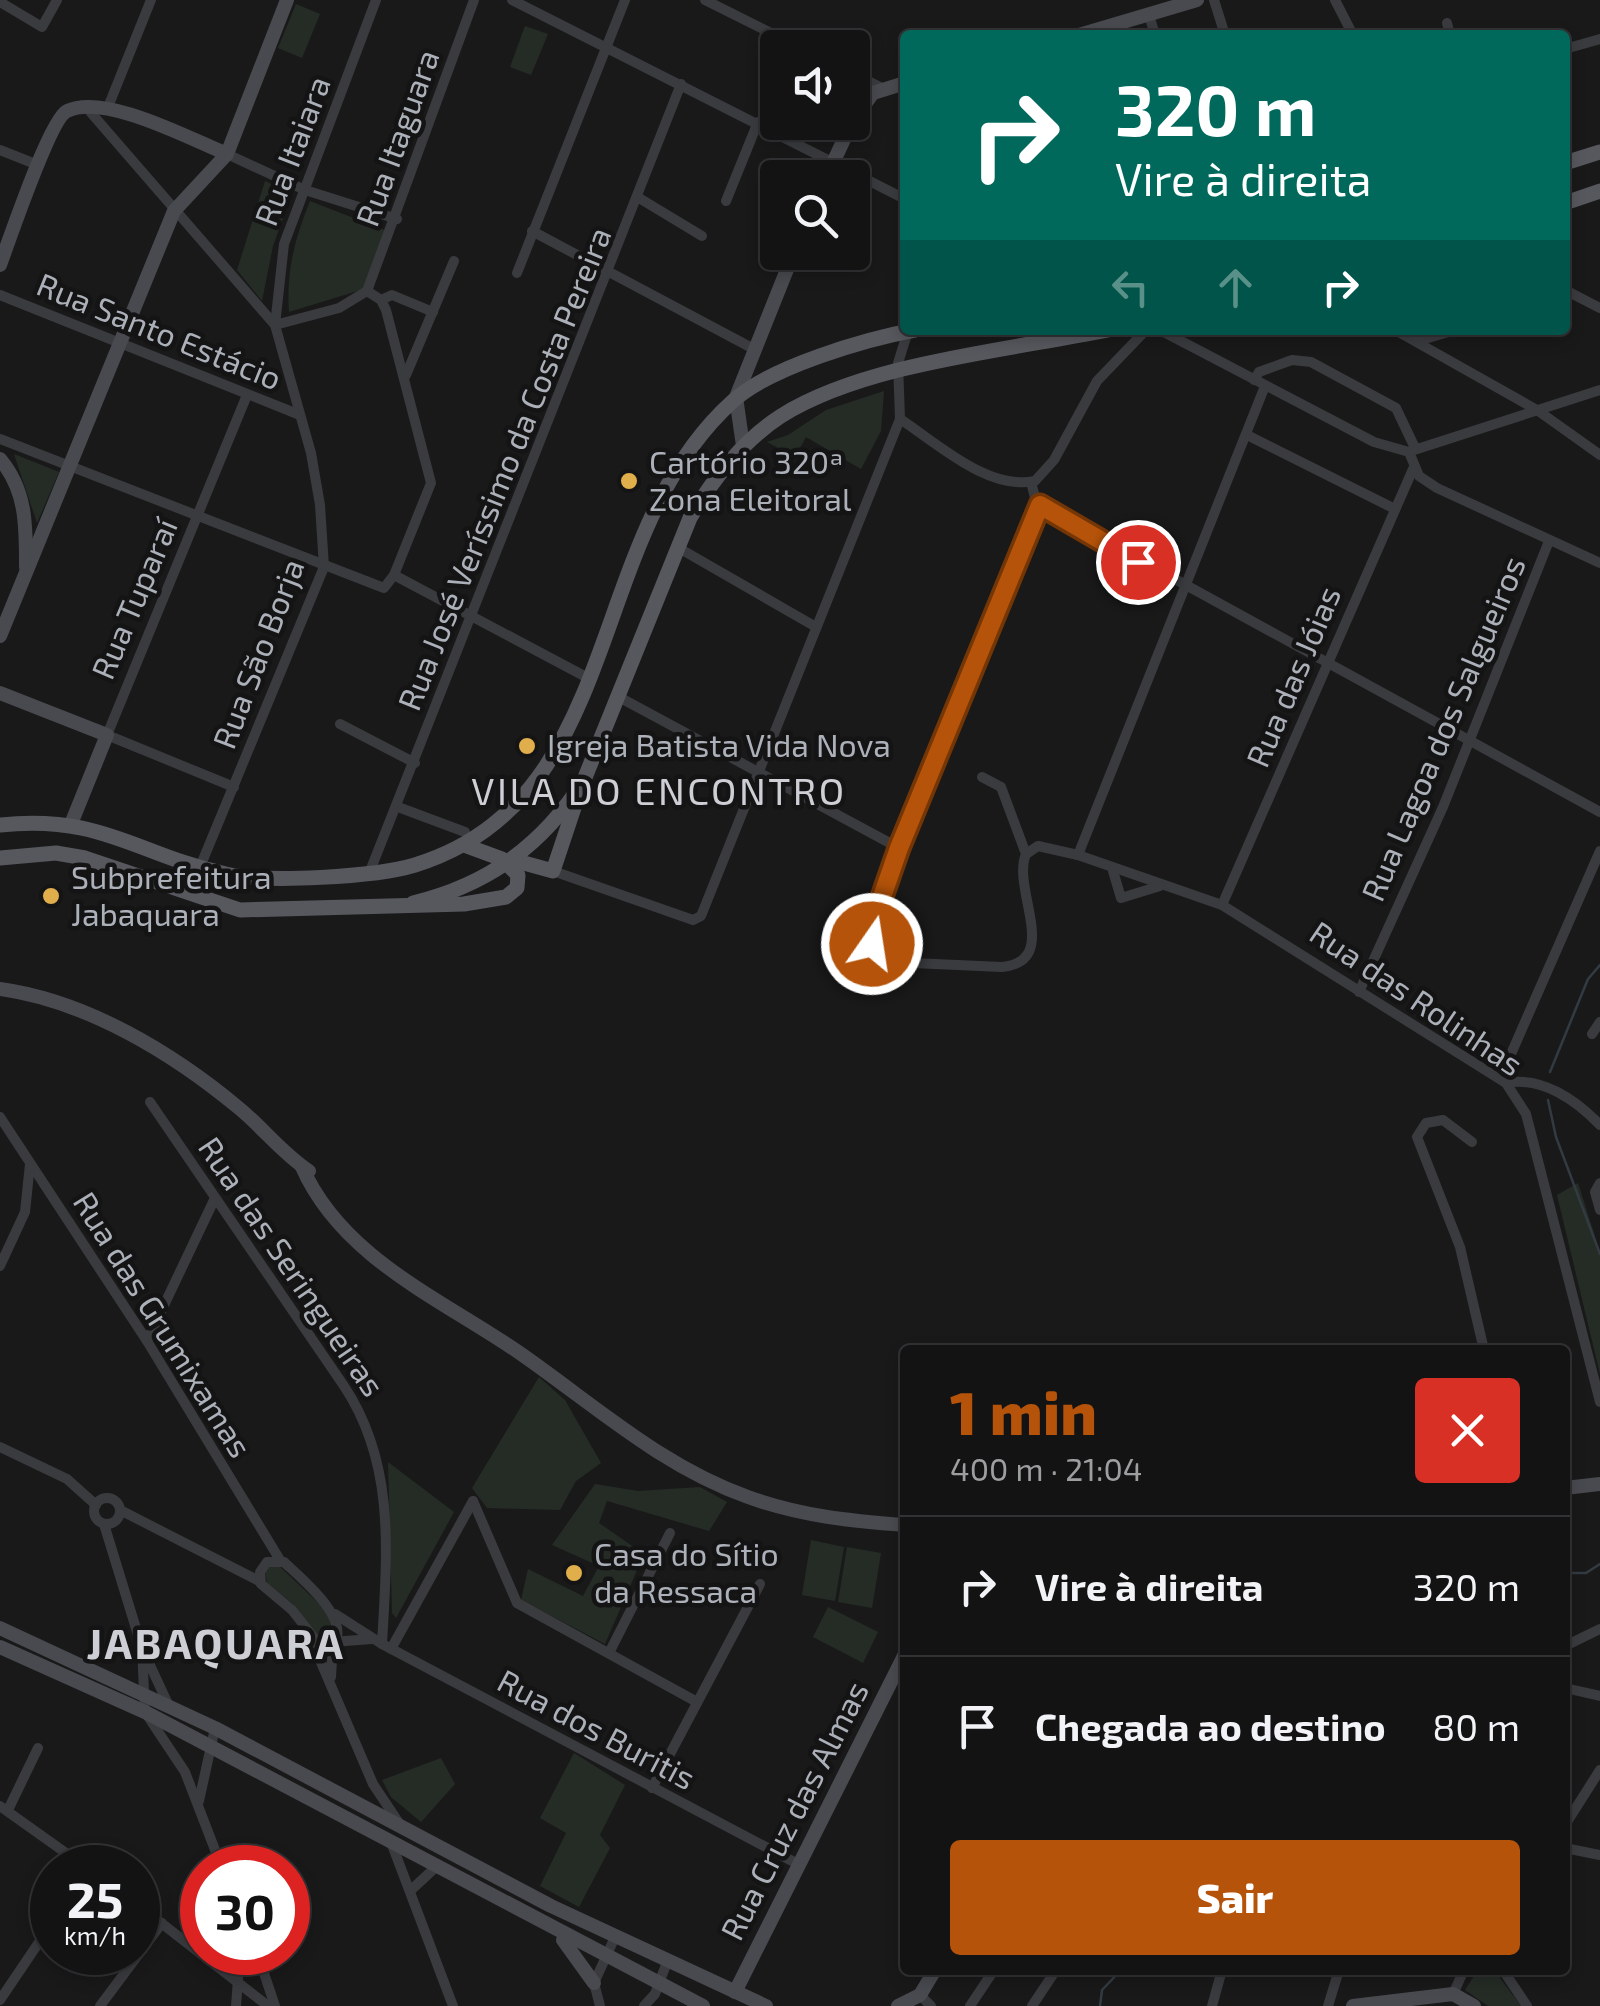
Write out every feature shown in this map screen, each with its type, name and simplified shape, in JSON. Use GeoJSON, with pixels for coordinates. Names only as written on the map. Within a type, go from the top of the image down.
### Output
{"type":"FeatureCollection","features":[{"type":"Feature","properties":{"kind":"main road"},"geometry":{"type":"LineString","coordinates":[[1570,161],[1600,152]]}},
{"type":"Feature","properties":{"kind":"main road"},"geometry":{"type":"LineString","coordinates":[[1570,200],[1600,191]]}},
{"type":"Feature","properties":{"kind":"main road"},"geometry":{"type":"LineString","coordinates":[[0,825],[72,824],[117,834],[200,867],[259,878],[416,864],[464,838],[512,811],[538,782],[565,734],[660,496],[698,437],[736,398],[845,348],[900,333]]}},
{"type":"Feature","properties":{"kind":"main road"},"geometry":{"type":"LineString","coordinates":[[464,838],[511,862],[553,871],[584,780],[676,547],[710,486],[743,446],[800,406],[898,372],[1083,335]]}},
{"type":"Feature","properties":{"kind":"main road"},"geometry":{"type":"LineString","coordinates":[[414,903],[464,889],[511,862],[553,824],[584,780]]}},
{"type":"Feature","properties":{"kind":"main road"},"geometry":{"type":"LineString","coordinates":[[0,858],[56,853],[85,858],[240,910],[464,904],[506,896],[519,883],[511,862]]}},
{"type":"Feature","properties":{"kind":"street"},"geometry":{"type":"LineString","coordinates":[[7,3],[42,28],[57,0]]}},
{"type":"Feature","properties":{"kind":"street"},"geometry":{"type":"LineString","coordinates":[[97,107],[151,0]]}},
{"type":"Feature","properties":{"kind":"street"},"geometry":{"type":"LineString","coordinates":[[0,636],[174,210],[227,154],[287,0]]}},
{"type":"Feature","properties":{"kind":"street","name":"Rua Itaiara"},"geometry":{"type":"LineString","coordinates":[[275,325],[284,244],[376,0]]}},
{"type":"Feature","properties":{"kind":"street","name":"Rua Itaguara"},"geometry":{"type":"LineString","coordinates":[[367,292],[397,219],[474,0]]}},
{"type":"Feature","properties":{"kind":"street"},"geometry":{"type":"LineString","coordinates":[[512,0],[829,160]]}},
{"type":"Feature","properties":{"kind":"street"},"geometry":{"type":"LineString","coordinates":[[517,273],[604,44],[625,0]]}},
{"type":"Feature","properties":{"kind":"street"},"geometry":{"type":"LineString","coordinates":[[704,0],[764,30]]}},
{"type":"Feature","properties":{"kind":"street"},"geometry":{"type":"LineString","coordinates":[[1096,30],[1198,0]]}},
{"type":"Feature","properties":{"kind":"street"},"geometry":{"type":"LineString","coordinates":[[1214,0],[1223,30]]}},
{"type":"Feature","properties":{"kind":"street"},"geometry":{"type":"LineString","coordinates":[[1335,0],[1350,30]]}},
{"type":"Feature","properties":{"kind":"street"},"geometry":{"type":"LineString","coordinates":[[1149,15],[1154,30]]}},
{"type":"Feature","properties":{"kind":"street"},"geometry":{"type":"LineString","coordinates":[[1570,48],[1600,39]]}},
{"type":"Feature","properties":{"kind":"street"},"geometry":{"type":"LineString","coordinates":[[870,82],[884,89]]}},
{"type":"Feature","properties":{"kind":"street","name":"Rua José Veríssimo da Costa Pereira"},"geometry":{"type":"LineString","coordinates":[[370,871],[610,272],[681,84]]}},
{"type":"Feature","properties":{"kind":"street"},"geometry":{"type":"LineString","coordinates":[[870,97],[900,84]]}},
{"type":"Feature","properties":{"kind":"street"},"geometry":{"type":"LineString","coordinates":[[0,265],[58,118],[68,110],[97,107],[227,154],[306,190],[397,219]]}},
{"type":"Feature","properties":{"kind":"street","name":"Rua São Borja"},"geometry":{"type":"LineString","coordinates":[[97,107],[174,210],[275,325],[320,504],[324,566],[200,867]]}},
{"type":"Feature","properties":{"kind":"street"},"geometry":{"type":"LineString","coordinates":[[726,200],[758,122]]}},
{"type":"Feature","properties":{"kind":"street"},"geometry":{"type":"LineString","coordinates":[[0,150],[38,165]]}},
{"type":"Feature","properties":{"kind":"street"},"geometry":{"type":"LineString","coordinates":[[870,181],[900,196]]}},
{"type":"Feature","properties":{"kind":"street"},"geometry":{"type":"LineString","coordinates":[[639,198],[702,236]]}},
{"type":"Feature","properties":{"kind":"street"},"geometry":{"type":"LineString","coordinates":[[532,231],[752,348]]}},
{"type":"Feature","properties":{"kind":"street"},"geometry":{"type":"LineString","coordinates":[[406,376],[454,261]]}},
{"type":"Feature","properties":{"kind":"street"},"geometry":{"type":"LineString","coordinates":[[743,446],[736,398],[752,348],[786,270]]}},
{"type":"Feature","properties":{"kind":"street"},"geometry":{"type":"LineString","coordinates":[[0,438],[384,588],[394,575],[432,483],[406,376],[382,300],[367,292],[339,308],[275,325]]}},
{"type":"Feature","properties":{"kind":"street","name":"Rua Santo Estácio"},"geometry":{"type":"LineString","coordinates":[[0,295],[300,415]]}},
{"type":"Feature","properties":{"kind":"street"},"geometry":{"type":"LineString","coordinates":[[382,300],[392,295],[433,312]]}},
{"type":"Feature","properties":{"kind":"street"},"geometry":{"type":"LineString","coordinates":[[1570,295],[1600,308]]}},
{"type":"Feature","properties":{"kind":"street"},"geometry":{"type":"LineString","coordinates":[[553,871],[693,920],[701,916],[900,419],[899,350],[906,335]]}},
{"type":"Feature","properties":{"kind":"street"},"geometry":{"type":"LineString","coordinates":[[900,419],[985,473],[1007,482],[1032,482],[1054,460],[1105,370],[1141,335]]}},
{"type":"Feature","properties":{"kind":"street"},"geometry":{"type":"LineString","coordinates":[[1169,335],[1374,442],[1412,450],[1600,390]]}},
{"type":"Feature","properties":{"kind":"street"},"geometry":{"type":"LineString","coordinates":[[1405,335],[1537,410],[1600,455]]}},
{"type":"Feature","properties":{"kind":"street"},"geometry":{"type":"LineString","coordinates":[[1417,341],[1438,335]]}},
{"type":"Feature","properties":{"kind":"street"},"geometry":{"type":"LineString","coordinates":[[1254,380],[1259,372],[1292,360],[1311,362],[1396,408],[1412,450],[1414,469],[1437,488],[1600,563]]}},
{"type":"Feature","properties":{"kind":"street"},"geometry":{"type":"LineString","coordinates":[[1078,855],[1265,386]]}},
{"type":"Feature","properties":{"kind":"street","name":"Rua Tuparaí"},"geometry":{"type":"LineString","coordinates":[[72,824],[247,395]]}},
{"type":"Feature","properties":{"kind":"street"},"geometry":{"type":"LineString","coordinates":[[1247,435],[1393,508]]}},
{"type":"Feature","properties":{"kind":"street"},"geometry":{"type":"LineString","coordinates":[[0,459],[12,474],[24,510],[26,575]]}},
{"type":"Feature","properties":{"kind":"street","name":"Rua das Jóias"},"geometry":{"type":"LineString","coordinates":[[1222,905],[1393,508],[1414,469]]}},
{"type":"Feature","properties":{"kind":"street"},"geometry":{"type":"LineString","coordinates":[[1032,482],[1040,505],[1185,588],[1600,812]]}},
{"type":"Feature","properties":{"kind":"street"},"geometry":{"type":"LineString","coordinates":[[982,777],[1002,786],[1026,854],[1020,867],[1034,944],[1025,960],[1002,967],[904,964],[884,959],[872,944],[872,930],[899,848],[1040,505]]}},
{"type":"Feature","properties":{"kind":"street","name":"Rua Lagoa dos Salgueiros"},"geometry":{"type":"LineString","coordinates":[[1359,992],[1470,742],[1549,541]]}},
{"type":"Feature","properties":{"kind":"street"},"geometry":{"type":"LineString","coordinates":[[676,547],[816,626]]}},
{"type":"Feature","properties":{"kind":"street"},"geometry":{"type":"LineString","coordinates":[[394,575],[588,678]]}},
{"type":"Feature","properties":{"kind":"street"},"geometry":{"type":"LineString","coordinates":[[0,693],[234,787]]}},
{"type":"Feature","properties":{"kind":"street"},"geometry":{"type":"LineString","coordinates":[[617,696],[899,848]]}},
{"type":"Feature","properties":{"kind":"street"},"geometry":{"type":"LineString","coordinates":[[340,724],[415,763]]}},
{"type":"Feature","properties":{"kind":"street"},"geometry":{"type":"LineString","coordinates":[[398,807],[464,838]]}},
{"type":"Feature","properties":{"kind":"street","name":"Rua das Rolinhas"},"geometry":{"type":"LineString","coordinates":[[1026,854],[1038,846],[1078,855],[1113,871],[1222,905],[1503,1081],[1526,1114],[1600,1402]]}},
{"type":"Feature","properties":{"kind":"street"},"geometry":{"type":"LineString","coordinates":[[1600,851],[1503,1081],[1525,1081],[1557,1091],[1596,1120],[1600,1102]]}},
{"type":"Feature","properties":{"kind":"street","name":"Rua das Rolinhas"},"geometry":{"type":"LineString","coordinates":[[1113,871],[1121,898],[1162,885]]}},
{"type":"Feature","properties":{"kind":"street"},"geometry":{"type":"LineString","coordinates":[[0,989],[68,1007],[132,1036],[206,1081],[302,1166],[388,1268],[519,1352],[642,1445],[698,1476],[800,1513],[900,1525]]}},
{"type":"Feature","properties":{"kind":"street"},"geometry":{"type":"LineString","coordinates":[[1592,1034],[1600,1022]]}},
{"type":"Feature","properties":{"kind":"street","name":"Rua das Seringueiras"},"geometry":{"type":"LineString","coordinates":[[150,1102],[344,1386],[371,1433],[383,1480],[382,1644]]}},
{"type":"Feature","properties":{"kind":"street","name":"Rua das Grumixamas"},"geometry":{"type":"LineString","coordinates":[[0,1118],[147,1341],[280,1560],[335,1614]]}},
{"type":"Feature","properties":{"kind":"street"},"geometry":{"type":"LineString","coordinates":[[1472,1142],[1442,1120],[1426,1123],[1419,1129],[1418,1145],[1460,1247],[1483,1345]]}},
{"type":"Feature","properties":{"kind":"street"},"geometry":{"type":"LineString","coordinates":[[0,1266],[25,1212],[30,1164]]}},
{"type":"Feature","properties":{"kind":"street"},"geometry":{"type":"LineString","coordinates":[[1600,1183],[1595,1192],[1600,1210]]}},
{"type":"Feature","properties":{"kind":"street"},"geometry":{"type":"LineString","coordinates":[[147,1341],[214,1198]]}},
{"type":"Feature","properties":{"kind":"street"},"geometry":{"type":"LineString","coordinates":[[0,1447],[67,1480],[96,1504]]}},
{"type":"Feature","properties":{"kind":"street"},"geometry":{"type":"LineString","coordinates":[[1570,1487],[1600,1484]]}},
{"type":"Feature","properties":{"kind":"street"},"geometry":{"type":"LineString","coordinates":[[96,1504],[110,1498],[118,1515],[260,1576],[292,1610],[310,1638],[374,1784],[402,1827]]}},
{"type":"Feature","properties":{"kind":"street"},"geometry":{"type":"LineString","coordinates":[[310,1638],[382,1644],[473,1501],[516,1603],[697,1702]]}},
{"type":"Feature","properties":{"kind":"street"},"geometry":{"type":"LineString","coordinates":[[96,1504],[95,1516],[104,1524],[142,1648],[169,1706]]}},
{"type":"Feature","properties":{"kind":"street"},"geometry":{"type":"LineString","coordinates":[[104,1524],[118,1515]]}},
{"type":"Feature","properties":{"kind":"street"},"geometry":{"type":"LineString","coordinates":[[609,1653],[670,1533]]}},
{"type":"Feature","properties":{"kind":"street"},"geometry":{"type":"LineString","coordinates":[[260,1576],[267,1562],[280,1560]]}},
{"type":"Feature","properties":{"kind":"street"},"geometry":{"type":"LineString","coordinates":[[652,1788],[760,1584]]}},
{"type":"Feature","properties":{"kind":"street"},"geometry":{"type":"LineString","coordinates":[[332,1683],[334,1642],[339,1626],[335,1614]]}},
{"type":"Feature","properties":{"kind":"street","name":"Rua dos Buritis"},"geometry":{"type":"LineString","coordinates":[[335,1614],[382,1644],[796,1863]]}},
{"type":"Feature","properties":{"kind":"street"},"geometry":{"type":"LineString","coordinates":[[0,1628],[214,1728],[615,1938],[766,2006]]}},
{"type":"Feature","properties":{"kind":"street"},"geometry":{"type":"LineString","coordinates":[[1570,1644],[1600,1629]]}},
{"type":"Feature","properties":{"kind":"street"},"geometry":{"type":"LineString","coordinates":[[0,1647],[145,1712],[700,2005]]}},
{"type":"Feature","properties":{"kind":"street"},"geometry":{"type":"LineString","coordinates":[[142,1648],[145,1712],[185,1772],[213,1845]]}},
{"type":"Feature","properties":{"kind":"street","name":"Rua Cruz das Almas"},"geometry":{"type":"LineString","coordinates":[[735,1992],[796,1863],[900,1664]]}},
{"type":"Feature","properties":{"kind":"street"},"geometry":{"type":"LineString","coordinates":[[1570,1689],[1600,1696]]}},
{"type":"Feature","properties":{"kind":"street"},"geometry":{"type":"LineString","coordinates":[[199,1807],[214,1728]]}},
{"type":"Feature","properties":{"kind":"street"},"geometry":{"type":"LineString","coordinates":[[38,1748],[4,1808],[55,1845]]}},
{"type":"Feature","properties":{"kind":"street"},"geometry":{"type":"LineString","coordinates":[[1570,1817],[1600,1770]]}},
{"type":"Feature","properties":{"kind":"street"},"geometry":{"type":"LineString","coordinates":[[185,1772],[203,1773]]}},
{"type":"Feature","properties":{"kind":"street"},"geometry":{"type":"LineString","coordinates":[[364,1807],[372,1798],[374,1784]]}},
{"type":"Feature","properties":{"kind":"street"},"geometry":{"type":"LineString","coordinates":[[391,1842],[453,2006]]}},
{"type":"Feature","properties":{"kind":"street"},"geometry":{"type":"LineString","coordinates":[[1570,1849],[1600,1854]]}},
{"type":"Feature","properties":{"kind":"street"},"geometry":{"type":"LineString","coordinates":[[410,1890],[437,1866]]}},
{"type":"Feature","properties":{"kind":"street"},"geometry":{"type":"LineString","coordinates":[[100,2006],[162,1923],[180,1935]]}},
{"type":"Feature","properties":{"kind":"street"},"geometry":{"type":"LineString","coordinates":[[547,1927],[571,1947],[594,1983],[600,2006]]}},
{"type":"Feature","properties":{"kind":"street"},"geometry":{"type":"LineString","coordinates":[[594,1983],[615,1938]]}},
{"type":"Feature","properties":{"kind":"street"},"geometry":{"type":"LineString","coordinates":[[0,2000],[30,1956]]}},
{"type":"Feature","properties":{"kind":"street"},"geometry":{"type":"LineString","coordinates":[[644,2006],[660,1984],[667,1962]]}},
{"type":"Feature","properties":{"kind":"street"},"geometry":{"type":"LineString","coordinates":[[231,1975],[272,2006]]}},
{"type":"Feature","properties":{"kind":"street"},"geometry":{"type":"LineString","coordinates":[[236,2006],[238,1975]]}},
{"type":"Feature","properties":{"kind":"street"},"geometry":{"type":"LineString","coordinates":[[263,1975],[272,2006]]}},
{"type":"Feature","properties":{"kind":"street"},"geometry":{"type":"LineString","coordinates":[[898,2006],[926,2001],[934,1975]]}},
{"type":"Feature","properties":{"kind":"street"},"geometry":{"type":"LineString","coordinates":[[970,2006],[991,1975]]}},
{"type":"Feature","properties":{"kind":"street"},"geometry":{"type":"LineString","coordinates":[[1032,2006],[1053,1975]]}},
{"type":"Feature","properties":{"kind":"street"},"geometry":{"type":"LineString","coordinates":[[1212,2006],[1221,1975]]}},
{"type":"Feature","properties":{"kind":"street"},"geometry":{"type":"LineString","coordinates":[[1328,2006],[1337,1975]]}},
{"type":"Feature","properties":{"kind":"street"},"geometry":{"type":"LineString","coordinates":[[1453,1994],[1462,1975]]}},
{"type":"Feature","properties":{"kind":"street"},"geometry":{"type":"LineString","coordinates":[[1506,1975],[1527,2006]]}},
{"type":"Feature","properties":{"kind":"street"},"geometry":{"type":"LineString","coordinates":[[1354,2006],[1453,1994],[1474,2006]]}},
{"type":"Feature","properties":{"kind":"shaded area"},"geometry":{"type":"Polygon","coordinates":[[[296,4],[320,14],[302,58],[278,48],[296,4]]]}},
{"type":"Feature","properties":{"kind":"shaded area"},"geometry":{"type":"Polygon","coordinates":[[[525,26],[548,34],[531,75],[510,67],[525,26]]]}},
{"type":"Feature","properties":{"kind":"shaded area"},"geometry":{"type":"Polygon","coordinates":[[[265,181],[292,193],[273,246],[262,301],[237,270],[265,181]]]}},
{"type":"Feature","properties":{"kind":"shaded area"},"geometry":{"type":"Polygon","coordinates":[[[310,201],[387,231],[364,289],[289,312],[293,255],[310,201]]]}},
{"type":"Feature","properties":{"kind":"shaded area"},"geometry":{"type":"Polygon","coordinates":[[[884,391],[881,431],[861,469],[806,437],[795,457],[767,442],[788,435],[826,410],[884,391]]]}},
{"type":"Feature","properties":{"kind":"shaded area"},"geometry":{"type":"Polygon","coordinates":[[[14,454],[59,472],[37,523],[14,454]]]}},
{"type":"Feature","properties":{"kind":"shaded area"},"geometry":{"type":"Polygon","coordinates":[[[1578,1183],[1600,1252],[1600,1374],[1557,1195],[1578,1183]]]}},
{"type":"Feature","properties":{"kind":"shaded area"},"geometry":{"type":"Polygon","coordinates":[[[539,1377],[565,1400],[601,1463],[576,1481],[560,1510],[487,1508],[472,1488],[539,1377]]]}},
{"type":"Feature","properties":{"kind":"shaded area"},"geometry":{"type":"Polygon","coordinates":[[[388,1462],[454,1512],[396,1618],[392,1613],[388,1462]]]}},
{"type":"Feature","properties":{"kind":"shaded area"},"geometry":{"type":"Polygon","coordinates":[[[595,1484],[638,1491],[700,1487],[727,1502],[709,1531],[607,1501],[599,1523],[644,1554],[605,1644],[521,1600],[528,1569],[583,1596],[599,1566],[552,1545],[595,1484]]]}},
{"type":"Feature","properties":{"kind":"shaded area"},"geometry":{"type":"Polygon","coordinates":[[[811,1540],[844,1547],[835,1601],[802,1595],[811,1540]]]}},
{"type":"Feature","properties":{"kind":"shaded area"},"geometry":{"type":"Polygon","coordinates":[[[847,1547],[881,1553],[872,1608],[838,1602],[847,1547]]]}},
{"type":"Feature","properties":{"kind":"shaded area"},"geometry":{"type":"Polygon","coordinates":[[[276,1563],[332,1616],[334,1630],[328,1638],[318,1638],[293,1604],[267,1583],[265,1570],[276,1563]]]}},
{"type":"Feature","properties":{"kind":"shaded area"},"geometry":{"type":"Polygon","coordinates":[[[828,1607],[878,1632],[863,1663],[813,1637],[828,1607]]]}},
{"type":"Feature","properties":{"kind":"shaded area"},"geometry":{"type":"Polygon","coordinates":[[[574,1753],[625,1785],[600,1835],[610,1848],[579,1907],[540,1886],[566,1833],[540,1818],[574,1753]]]}},
{"type":"Feature","properties":{"kind":"shaded area"},"geometry":{"type":"Polygon","coordinates":[[[441,1758],[455,1784],[421,1822],[391,1797],[382,1780],[441,1758]]]}},
{"type":"Feature","properties":{"kind":"shaded area"},"geometry":{"type":"Polygon","coordinates":[[[1475,1975],[1498,1975],[1521,2006],[1488,2006],[1465,1990],[1475,1975]]]}},
{"type":"Feature","properties":{"kind":"waterway"},"geometry":{"type":"LineString","coordinates":[[1550,1072],[1588,979],[1600,965]]}},
{"type":"Feature","properties":{"kind":"waterway"},"geometry":{"type":"LineString","coordinates":[[1548,1100],[1556,1137],[1600,1254]]}},
{"type":"Feature","properties":{"kind":"waterway"},"geometry":{"type":"LineString","coordinates":[[1570,1573],[1586,1573],[1600,1564]]}},
{"type":"Feature","properties":{"kind":"waterway"},"geometry":{"type":"LineString","coordinates":[[1100,2006],[1102,1990],[1116,1975]]}},
{"type":"Feature","properties":{"kind":"place","name":"Cartório 320ª Zona Eleitoral"},"geometry":{"type":"Point","coordinates":[629,481]}},
{"type":"Feature","properties":{"kind":"place","name":"Igreja Batista Vida Nova"},"geometry":{"type":"Point","coordinates":[527,746]}},
{"type":"Feature","properties":{"kind":"place","name":"Subprefeitura Jabaquara"},"geometry":{"type":"Point","coordinates":[51,896]}},
{"type":"Feature","properties":{"kind":"place","name":"Casa do Sítio da Ressaca"},"geometry":{"type":"Point","coordinates":[574,1573]}},
{"type":"Feature","properties":{"kind":"district","name":"VILA DO ENCONTRO"},"geometry":{"type":"Point","coordinates":[659,792]}},
{"type":"Feature","properties":{"kind":"district","name":"JABAQUARA"},"geometry":{"type":"Point","coordinates":[216,1644]}},
{"type":"Feature","properties":{"kind":"route"},"geometry":{"type":"LineString","coordinates":[[872,944],[875,917],[899,848],[1040,505],[1138,562]]}}]}
